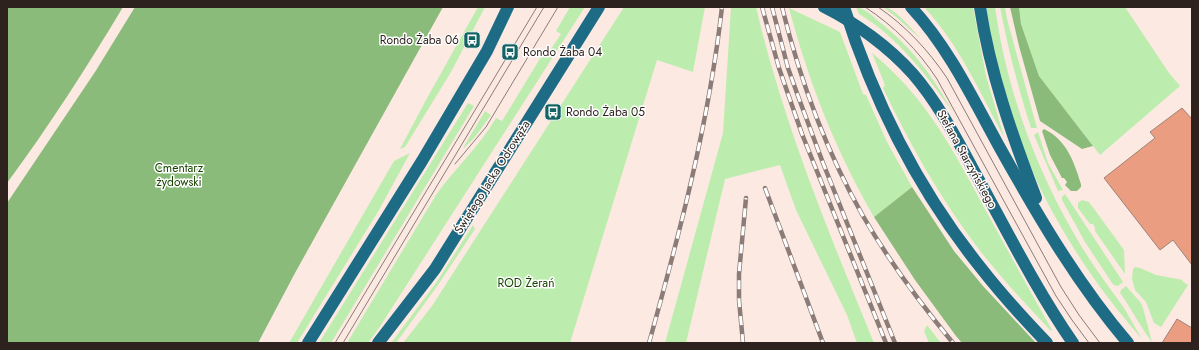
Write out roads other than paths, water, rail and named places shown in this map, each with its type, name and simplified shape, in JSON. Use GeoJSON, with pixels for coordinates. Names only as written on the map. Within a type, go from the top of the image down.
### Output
{"type":"FeatureCollection","features":[{"type":"Feature","properties":{"kind":"main road"},"geometry":{"type":"LineString","coordinates":[[308,343],[422,161],[487,51],[508,7]]}},
{"type":"Feature","properties":{"kind":"main road","name":"Świętego Jacka Odrowąża"},"geometry":{"type":"LineString","coordinates":[[378,343],[435,269],[599,7]]}},
{"type":"Feature","properties":{"kind":"main road","name":"Stefana Starzyńskiego"},"geometry":{"type":"LineString","coordinates":[[824,7],[851,22],[879,43],[912,73],[925,88],[949,125],[1033,278],[1073,343]]}},
{"type":"Feature","properties":{"kind":"main road"},"geometry":{"type":"LineString","coordinates":[[844,7],[875,91],[924,188],[943,217],[985,274],[1047,343]]}},
{"type":"Feature","properties":{"kind":"main road"},"geometry":{"type":"LineString","coordinates":[[911,7],[924,21],[951,60],[1049,233],[1077,278],[1128,343]]}},
{"type":"Feature","properties":{"kind":"main road"},"geometry":{"type":"LineString","coordinates":[[980,7],[983,29],[998,90],[1017,148],[1049,233]]}},
{"type":"Feature","properties":{"kind":"tram line"},"geometry":{"type":"LineString","coordinates":[[335,343],[537,7]]}},
{"type":"Feature","properties":{"kind":"tram line"},"geometry":{"type":"LineString","coordinates":[[343,343],[544,7]]}},
{"type":"Feature","properties":{"kind":"tram line"},"geometry":{"type":"LineString","coordinates":[[455,164],[486,127],[558,7]]}},
{"type":"Feature","properties":{"kind":"tram line"},"geometry":{"type":"LineString","coordinates":[[865,7],[896,30],[914,48],[930,68],[1056,296],[1089,343]]}},
{"type":"Feature","properties":{"kind":"tram line"},"geometry":{"type":"LineString","coordinates":[[878,7],[898,22],[916,39],[947,78],[1061,287],[1079,315],[1100,343]]}},
{"type":"Feature","properties":{"kind":"railway"},"geometry":{"type":"LineString","coordinates":[[649,343],[672,260],[701,135],[722,7]]}},
{"type":"Feature","properties":{"kind":"railway"},"geometry":{"type":"LineString","coordinates":[[762,7],[779,68],[802,134],[886,343]]}},
{"type":"Feature","properties":{"kind":"railway"},"geometry":{"type":"LineString","coordinates":[[772,7],[788,68],[798,96],[823,163],[895,343]]}},
{"type":"Feature","properties":{"kind":"railway"},"geometry":{"type":"LineString","coordinates":[[782,7],[806,88],[815,114],[837,166],[873,233],[917,297],[953,343]]}},
{"type":"Feature","properties":{"kind":"railway"},"geometry":{"type":"LineString","coordinates":[[765,188],[823,343]]}},
{"type":"Feature","properties":{"kind":"railway"},"geometry":{"type":"LineString","coordinates":[[743,343],[739,300],[739,274],[746,198]]}},
{"type":"Feature","properties":{"kind":"place","name":"Rondo Żaba 06"},"geometry":{"type":"Point","coordinates":[472,40]}},
{"type":"Feature","properties":{"kind":"place","name":"Rondo Żaba 04"},"geometry":{"type":"Point","coordinates":[510,52]}},
{"type":"Feature","properties":{"kind":"place","name":"Rondo Żaba 05"},"geometry":{"type":"Point","coordinates":[553,112]}},
{"type":"Feature","properties":{"kind":"park label","name":"Cmentarz żydowski"},"geometry":{"type":"Point","coordinates":[179,175]}},
{"type":"Feature","properties":{"kind":"park label","name":"ROD Żerań"},"geometry":{"type":"Point","coordinates":[526,283]}}]}
